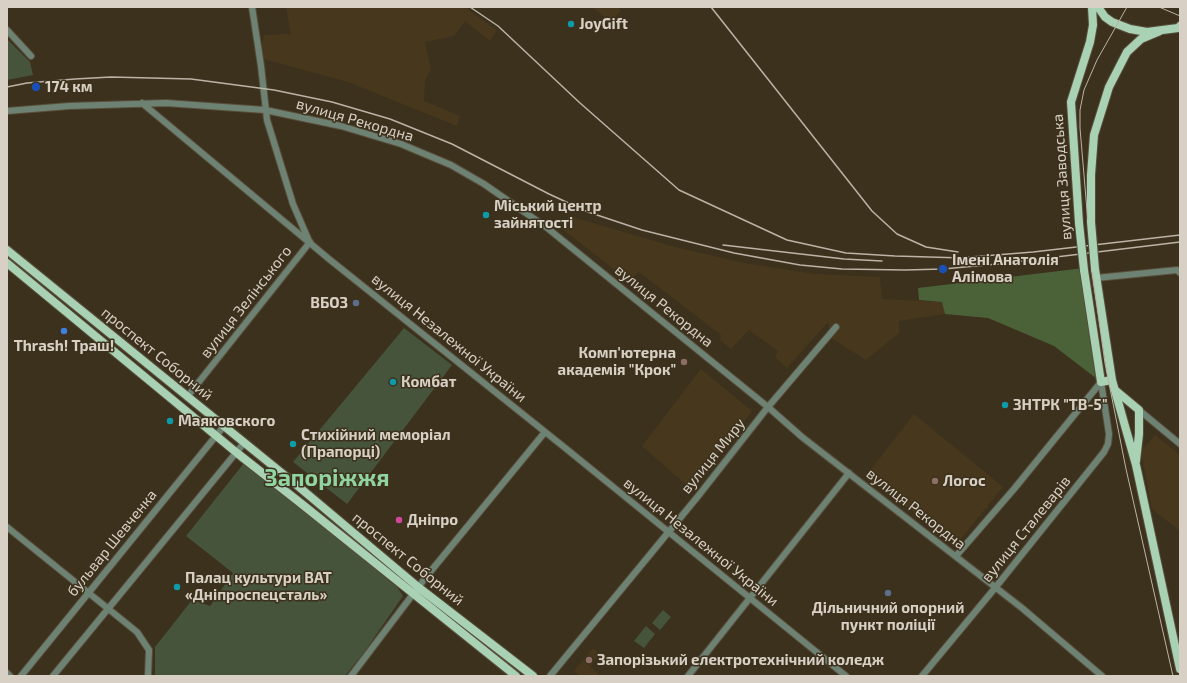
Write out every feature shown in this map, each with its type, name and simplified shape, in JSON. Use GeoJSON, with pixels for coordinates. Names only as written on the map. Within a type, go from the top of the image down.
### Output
{"type":"FeatureCollection","features":[{"type":"Feature","properties":{"kind":"main road","name":"вулиця Заводська"},"geometry":{"type":"LineString","coordinates":[[1092,7],[1093,25],[1090,42],[1071,102],[1079,224],[1084,270],[1101,382]]}},
{"type":"Feature","properties":{"kind":"main road"},"geometry":{"type":"LineString","coordinates":[[1098,7],[1105,17],[1119,26],[1147,32],[1179,27]]}},
{"type":"Feature","properties":{"kind":"main road","name":"вулиця Заводська"},"geometry":{"type":"LineString","coordinates":[[1160,31],[1141,39],[1126,52],[1109,87],[1094,135],[1091,175],[1091,222],[1096,278],[1112,380],[1136,465],[1180,669]]}},
{"type":"Feature","properties":{"kind":"main road","name":"проспект Соборний"},"geometry":{"type":"LineString","coordinates":[[7,250],[299,487],[516,676]]}},
{"type":"Feature","properties":{"kind":"main road","name":"проспект Соборний"},"geometry":{"type":"LineString","coordinates":[[7,263],[236,453],[416,590],[533,676]]}},
{"type":"Feature","properties":{"kind":"main road"},"geometry":{"type":"LineString","coordinates":[[1101,382],[1112,380]]}},
{"type":"Feature","properties":{"kind":"main road"},"geometry":{"type":"LineString","coordinates":[[1115,390],[1139,410]]}},
{"type":"Feature","properties":{"kind":"main road","name":"вулиця Заводська"},"geometry":{"type":"LineString","coordinates":[[1136,465],[1140,434],[1139,410]]}},
{"type":"Feature","properties":{"kind":"street"},"geometry":{"type":"LineString","coordinates":[[252,7],[267,120],[292,204],[310,242]]}},
{"type":"Feature","properties":{"kind":"street"},"geometry":{"type":"LineString","coordinates":[[7,30],[31,56]]}},
{"type":"Feature","properties":{"kind":"street"},"geometry":{"type":"LineString","coordinates":[[7,112],[69,106],[142,103]]}},
{"type":"Feature","properties":{"kind":"street","name":"вулиця Рекордна"},"geometry":{"type":"LineString","coordinates":[[142,103],[166,103],[265,110],[341,126],[401,144],[450,165],[484,184],[546,227],[768,407],[802,437],[1022,608],[1102,676]]}},
{"type":"Feature","properties":{"kind":"street","name":"вулиця Незалежної України"},"geometry":{"type":"LineString","coordinates":[[142,103],[329,259],[846,676]]}},
{"type":"Feature","properties":{"kind":"street","name":"вулиця Зелінського"},"geometry":{"type":"LineString","coordinates":[[188,397],[310,242]]}},
{"type":"Feature","properties":{"kind":"street"},"geometry":{"type":"LineString","coordinates":[[1096,278],[1177,270],[1180,273]]}},
{"type":"Feature","properties":{"kind":"street","name":"вулиця Миру"},"geometry":{"type":"LineString","coordinates":[[550,676],[699,495],[768,407],[836,327]]}},
{"type":"Feature","properties":{"kind":"street"},"geometry":{"type":"LineString","coordinates":[[956,556],[1014,489],[1101,382]]}},
{"type":"Feature","properties":{"kind":"street","name":"вулиця Сталеварів"},"geometry":{"type":"LineString","coordinates":[[922,676],[1104,452],[1108,444],[1109,434],[1101,382]]}},
{"type":"Feature","properties":{"kind":"street"},"geometry":{"type":"LineString","coordinates":[[1139,410],[1180,444]]}},
{"type":"Feature","properties":{"kind":"street","name":"бульвар Шевченка"},"geometry":{"type":"LineString","coordinates":[[21,676],[224,426]]}},
{"type":"Feature","properties":{"kind":"street"},"geometry":{"type":"LineString","coordinates":[[351,676],[416,590],[545,432]]}},
{"type":"Feature","properties":{"kind":"street"},"geometry":{"type":"LineString","coordinates":[[53,676],[244,443]]}},
{"type":"Feature","properties":{"kind":"street"},"geometry":{"type":"LineString","coordinates":[[688,676],[849,473]]}},
{"type":"Feature","properties":{"kind":"street"},"geometry":{"type":"LineString","coordinates":[[7,527],[137,632],[149,650],[148,676]]}},
{"type":"Feature","properties":{"kind":"shaded area"},"geometry":{"type":"Polygon","coordinates":[[[286,7],[464,7],[497,30],[490,41],[465,21],[454,36],[425,42],[431,70],[425,80],[424,101],[460,116],[457,126],[348,82],[263,59],[261,49],[264,35],[291,34],[286,7]]]}},
{"type":"Feature","properties":{"kind":"shaded area"},"geometry":{"type":"Polygon","coordinates":[[[592,7],[617,7],[621,10],[611,22],[592,7]]]}},
{"type":"Feature","properties":{"kind":"shaded area"},"geometry":{"type":"Polygon","coordinates":[[[569,216],[675,247],[744,263],[815,274],[880,277],[882,299],[942,302],[945,314],[899,321],[899,333],[866,360],[831,338],[828,322],[787,368],[775,357],[778,351],[749,330],[731,349],[720,340],[721,335],[639,272],[629,281],[561,228],[569,216]]]}},
{"type":"Feature","properties":{"kind":"shaded area"},"geometry":{"type":"Polygon","coordinates":[[[701,369],[752,411],[690,488],[642,446],[701,369]]]}},
{"type":"Feature","properties":{"kind":"shaded area","name":"Логос"},"geometry":{"type":"Polygon","coordinates":[[[914,414],[1003,487],[956,545],[866,476],[914,414]]]}},
{"type":"Feature","properties":{"kind":"shaded area"},"geometry":{"type":"Polygon","coordinates":[[[1155,435],[1180,455],[1180,531],[1152,509],[1141,451],[1155,435]]]}},
{"type":"Feature","properties":{"kind":"shaded area","name":"Запорізький електротехнічний коледж"},"geometry":{"type":"Polygon","coordinates":[[[593,648],[600,654],[590,667],[601,676],[580,676],[574,671],[593,648]]]}},
{"type":"Feature","properties":{"kind":"green space"},"geometry":{"type":"Polygon","coordinates":[[[7,39],[30,62],[33,75],[7,80],[7,39]]]}},
{"type":"Feature","properties":{"kind":"green space"},"geometry":{"type":"Polygon","coordinates":[[[1084,268],[1101,382],[1054,346],[988,318],[945,314],[942,302],[919,300],[918,288],[1084,268]]]}},
{"type":"Feature","properties":{"kind":"green space"},"geometry":{"type":"Polygon","coordinates":[[[404,328],[452,365],[347,504],[293,462],[404,328]]]}},
{"type":"Feature","properties":{"kind":"green space"},"geometry":{"type":"Polygon","coordinates":[[[244,463],[301,507],[397,587],[403,596],[365,651],[345,676],[155,676],[155,647],[192,600],[210,606],[233,573],[186,536],[244,463]]]}},
{"type":"Feature","properties":{"kind":"green space"},"geometry":{"type":"Polygon","coordinates":[[[663,610],[671,617],[660,630],[652,623],[663,610]]]}},
{"type":"Feature","properties":{"kind":"green space"},"geometry":{"type":"Polygon","coordinates":[[[646,626],[655,634],[644,648],[634,641],[646,626]]]}},
{"type":"Feature","properties":{"kind":"tram line"},"geometry":{"type":"LineString","coordinates":[[1127,7],[1097,60],[1084,90],[1080,110],[1080,128],[1092,270],[1105,363],[1126,469],[1173,676]]}},
{"type":"Feature","properties":{"kind":"tram line"},"geometry":{"type":"LineString","coordinates":[[1159,7],[1180,16]]}},
{"type":"Feature","properties":{"kind":"railway"},"geometry":{"type":"LineString","coordinates":[[470,7],[498,26],[580,103],[679,190],[787,240],[846,253],[963,258]]}},
{"type":"Feature","properties":{"kind":"railway"},"geometry":{"type":"LineString","coordinates":[[711,7],[872,211],[897,234],[926,247],[958,252]]}},
{"type":"Feature","properties":{"kind":"railway"},"geometry":{"type":"LineString","coordinates":[[7,87],[27,83],[111,77],[191,79],[274,90],[332,102],[390,119],[452,144],[549,194],[588,212],[642,230],[734,253],[800,265],[842,269],[943,269],[998,264],[1180,242]]}},
{"type":"Feature","properties":{"kind":"railway"},"geometry":{"type":"LineString","coordinates":[[958,258],[1033,252],[1180,235]]}},
{"type":"Feature","properties":{"kind":"railway"},"geometry":{"type":"LineString","coordinates":[[723,245],[844,259],[882,261]]}},
{"type":"Feature","properties":{"kind":"place","name":"JoyGift"},"geometry":{"type":"Point","coordinates":[571,24]}},
{"type":"Feature","properties":{"kind":"place","name":"174 км"},"geometry":{"type":"Point","coordinates":[36,87]}},
{"type":"Feature","properties":{"kind":"place","name":"Міський центр зайнятості"},"geometry":{"type":"Point","coordinates":[486,215]}},
{"type":"Feature","properties":{"kind":"place","name":"Імені Анатолія Алімова"},"geometry":{"type":"Point","coordinates":[943,269]}},
{"type":"Feature","properties":{"kind":"place","name":"ВБОЗ"},"geometry":{"type":"Point","coordinates":[356,303]}},
{"type":"Feature","properties":{"kind":"place","name":"Thrash! Траш!"},"geometry":{"type":"Point","coordinates":[64,331]}},
{"type":"Feature","properties":{"kind":"place","name":"Комп'ютерна академія \"Крок\""},"geometry":{"type":"Point","coordinates":[684,362]}},
{"type":"Feature","properties":{"kind":"place","name":"Комбат"},"geometry":{"type":"Point","coordinates":[393,382]}},
{"type":"Feature","properties":{"kind":"place","name":"ЗНТРК \"ТВ-5\""},"geometry":{"type":"Point","coordinates":[1005,405]}},
{"type":"Feature","properties":{"kind":"place","name":"Маяковского"},"geometry":{"type":"Point","coordinates":[170,421]}},
{"type":"Feature","properties":{"kind":"place","name":"Стихійний меморіал (Прапорці)"},"geometry":{"type":"Point","coordinates":[293,444]}},
{"type":"Feature","properties":{"kind":"place","name":"Логос"},"geometry":{"type":"Point","coordinates":[935,481]}},
{"type":"Feature","properties":{"kind":"place","name":"Дніпро"},"geometry":{"type":"Point","coordinates":[399,520]}},
{"type":"Feature","properties":{"kind":"place","name":"Палац культури ВАТ «Дніпроспецсталь»"},"geometry":{"type":"Point","coordinates":[177,587]}},
{"type":"Feature","properties":{"kind":"place","name":"Дільничний опорний пункт поліції"},"geometry":{"type":"Point","coordinates":[888,593]}},
{"type":"Feature","properties":{"kind":"place","name":"Запорізький електротехнічний коледж"},"geometry":{"type":"Point","coordinates":[589,660]}},
{"type":"Feature","properties":{"kind":"district","name":"Запоріжжя"},"geometry":{"type":"Point","coordinates":[327,478]}}]}
